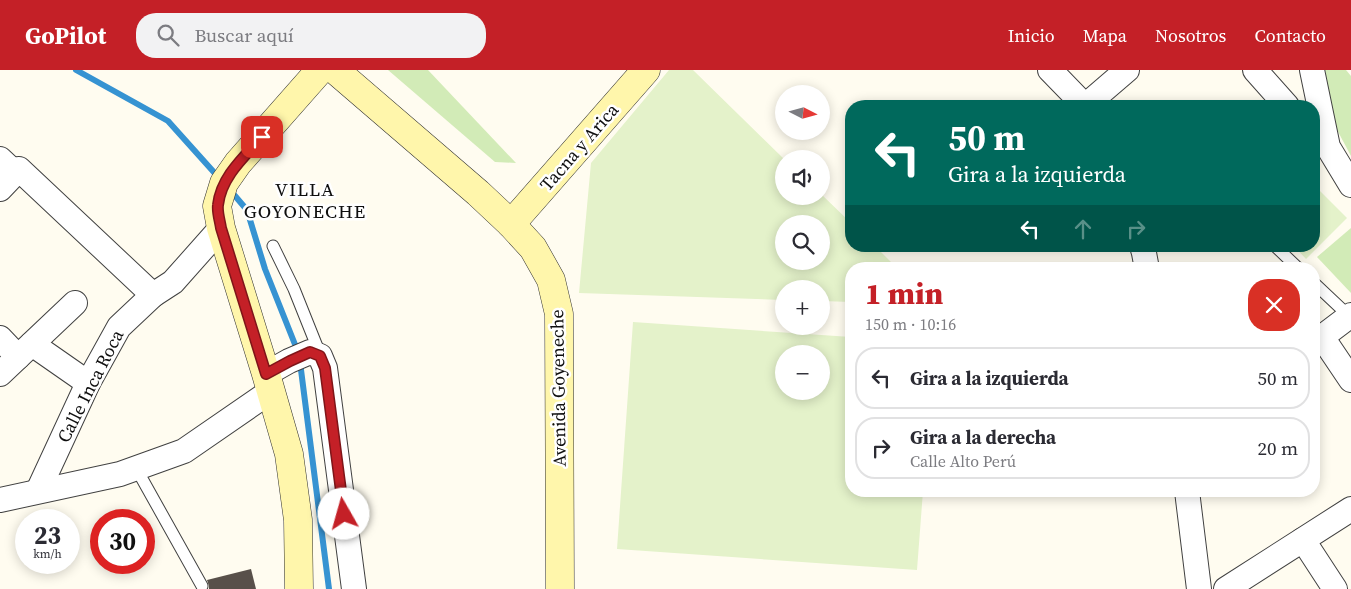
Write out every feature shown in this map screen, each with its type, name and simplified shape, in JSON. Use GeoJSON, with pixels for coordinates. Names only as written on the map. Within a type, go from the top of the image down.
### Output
{"type":"FeatureCollection","features":[{"type":"Feature","properties":{"kind":"street"},"geometry":{"type":"LineString","coordinates":[[299,589],[298,520],[289,454],[291,367],[219,217],[224,183],[238,163],[320,70]]}},
{"type":"Feature","properties":{"kind":"street","name":"Avenida Goyeneche"},"geometry":{"type":"LineString","coordinates":[[335,70],[478,193],[511,224],[533,248],[551,280],[559,314],[560,589]]}},
{"type":"Feature","properties":{"kind":"street","name":"Tacna y Arica"},"geometry":{"type":"LineString","coordinates":[[511,224],[646,70]]}},
{"type":"Feature","properties":{"kind":"street"},"geometry":{"type":"LineString","coordinates":[[1050,70],[1079,100]]}},
{"type":"Feature","properties":{"kind":"street"},"geometry":{"type":"LineString","coordinates":[[1092,100],[1127,70]]}},
{"type":"Feature","properties":{"kind":"street"},"geometry":{"type":"LineString","coordinates":[[1255,70],[1282,100]]}},
{"type":"Feature","properties":{"kind":"street"},"geometry":{"type":"LineString","coordinates":[[1312,70],[1316,100]]}},
{"type":"Feature","properties":{"kind":"street"},"geometry":{"type":"LineString","coordinates":[[1321,140],[1351,185]]}},
{"type":"Feature","properties":{"kind":"street"},"geometry":{"type":"LineString","coordinates":[[5,174],[18,169],[153,295]]}},
{"type":"Feature","properties":{"kind":"street","name":"Calle Inca Roca"},"geometry":{"type":"LineString","coordinates":[[38,491],[88,383],[119,327],[153,295],[173,282],[219,217]]}},
{"type":"Feature","properties":{"kind":"street"},"geometry":{"type":"LineString","coordinates":[[0,374],[75,304]]}},
{"type":"Feature","properties":{"kind":"street"},"geometry":{"type":"LineString","coordinates":[[1320,338],[1350,316]]}},
{"type":"Feature","properties":{"kind":"street"},"geometry":{"type":"LineString","coordinates":[[0,338],[88,383]]}},
{"type":"Feature","properties":{"kind":"street"},"geometry":{"type":"LineString","coordinates":[[1320,342],[1351,380]]}},
{"type":"Feature","properties":{"kind":"street"},"geometry":{"type":"LineString","coordinates":[[0,500],[120,474],[184,451],[291,367],[325,368],[354,589]]}},
{"type":"Feature","properties":{"kind":"street"},"geometry":{"type":"LineString","coordinates":[[1188,497],[1199,589]]}},
{"type":"Feature","properties":{"kind":"street"},"geometry":{"type":"LineString","coordinates":[[1226,589],[1351,509]]}},
{"type":"Feature","properties":{"kind":"street"},"geometry":{"type":"LineString","coordinates":[[1303,540],[1335,589]]}},
{"type":"Feature","properties":{"kind":"lane"},"geometry":{"type":"LineString","coordinates":[[273,246],[294,289],[291,367]]}},
{"type":"Feature","properties":{"kind":"lane"},"geometry":{"type":"LineString","coordinates":[[1281,252],[1292,262]]}},
{"type":"Feature","properties":{"kind":"lane"},"geometry":{"type":"LineString","coordinates":[[1320,288],[1350,316]]}},
{"type":"Feature","properties":{"kind":"lane"},"geometry":{"type":"LineString","coordinates":[[136,468],[202,586]]}},
{"type":"Feature","properties":{"kind":"green space"},"geometry":{"type":"Polygon","coordinates":[[[388,70],[428,70],[516,163],[495,162],[388,70]]]}},
{"type":"Feature","properties":{"kind":"green space"},"geometry":{"type":"Polygon","coordinates":[[[669,70],[693,70],[775,150],[775,205],[830,205],[830,203],[845,217],[845,252],[881,252],[891,262],[845,262],[845,302],[830,301],[830,280],[775,280],[775,300],[579,293],[591,163],[669,70]]]}},
{"type":"Feature","properties":{"kind":"green space"},"geometry":{"type":"Polygon","coordinates":[[[1325,70],[1346,70],[1351,76],[1351,156],[1335,126],[1325,70]]]}},
{"type":"Feature","properties":{"kind":"green space"},"geometry":{"type":"Polygon","coordinates":[[[1320,191],[1347,218],[1320,245],[1320,191]]]}},
{"type":"Feature","properties":{"kind":"green space"},"geometry":{"type":"Polygon","coordinates":[[[1351,228],[1351,293],[1317,257],[1351,228]]]}},
{"type":"Feature","properties":{"kind":"green space"},"geometry":{"type":"Polygon","coordinates":[[[1300,252],[1313,252],[1306,259],[1300,252]]]}},
{"type":"Feature","properties":{"kind":"green space"},"geometry":{"type":"Polygon","coordinates":[[[633,322],[775,332],[775,335],[845,337],[845,497],[923,497],[917,570],[617,549],[633,322]]]}},
{"type":"Feature","properties":{"kind":"building"},"geometry":{"type":"Polygon","coordinates":[[[251,569],[256,589],[209,589],[207,580],[251,569]]]}},
{"type":"Feature","properties":{"kind":"waterway"},"geometry":{"type":"LineString","coordinates":[[76,70],[168,121],[220,179]]}},
{"type":"Feature","properties":{"kind":"waterway"},"geometry":{"type":"LineString","coordinates":[[230,190],[247,210],[265,269],[298,352]]}},
{"type":"Feature","properties":{"kind":"waterway"},"geometry":{"type":"LineString","coordinates":[[300,362],[329,589]]}},
{"type":"Feature","properties":{"kind":"district","name":"VILLA GOYONECHE"},"geometry":{"type":"Point","coordinates":[305,200]}},
{"type":"Feature","properties":{"kind":"route"},"geometry":{"type":"LineString","coordinates":[[262,137],[238,163],[224,183],[217,206],[221,228],[266,374],[310,352],[320,356],[325,368],[344,514]]}}]}
